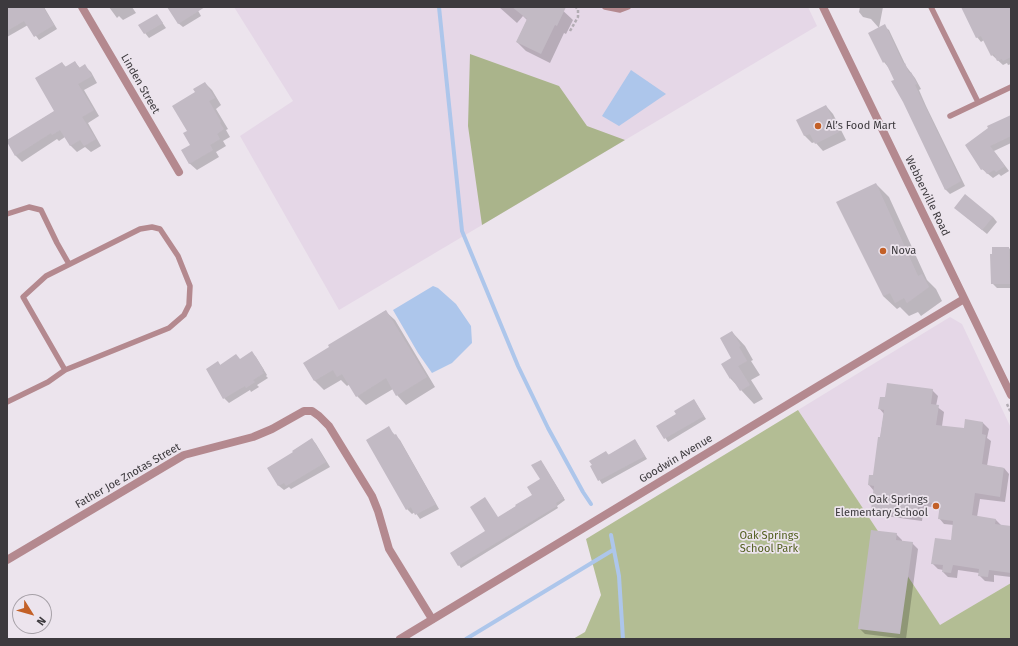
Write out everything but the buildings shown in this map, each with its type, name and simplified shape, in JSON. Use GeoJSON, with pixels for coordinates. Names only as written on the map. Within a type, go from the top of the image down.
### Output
{"type":"FeatureCollection","features":[{"type":"Feature","properties":{"kind":"street","name":"Linden Street"},"geometry":{"type":"LineString","coordinates":[[82,7],[178,172]]}},
{"type":"Feature","properties":{"kind":"street","name":"Webberville Road"},"geometry":{"type":"LineString","coordinates":[[823,7],[1011,395]]}},
{"type":"Feature","properties":{"kind":"street","name":"Goodwin Avenue"},"geometry":{"type":"LineString","coordinates":[[400,639],[964,299]]}},
{"type":"Feature","properties":{"kind":"street","name":"Father Joe Znotas Street"},"geometry":{"type":"LineString","coordinates":[[7,560],[184,455],[253,437],[272,429],[304,411],[312,411],[329,426],[372,496],[389,549],[432,619]]}},
{"type":"Feature","properties":{"kind":"lane"},"geometry":{"type":"LineString","coordinates":[[605,7],[620,10],[628,7]]}},
{"type":"Feature","properties":{"kind":"lane"},"geometry":{"type":"LineString","coordinates":[[931,7],[978,102]]}},
{"type":"Feature","properties":{"kind":"lane"},"geometry":{"type":"LineString","coordinates":[[950,116],[1011,87]]}},
{"type":"Feature","properties":{"kind":"lane"},"geometry":{"type":"LineString","coordinates":[[7,214],[29,207],[41,210],[69,264]]}},
{"type":"Feature","properties":{"kind":"lane"},"geometry":{"type":"LineString","coordinates":[[7,402],[48,382],[65,370],[169,328],[184,314],[189,305],[190,286],[178,256],[160,229],[152,227],[140,229],[69,264],[46,276],[23,297],[65,370]]}},
{"type":"Feature","properties":{"kind":"path"},"geometry":{"type":"LineString","coordinates":[[570,31],[578,17],[578,10],[576,7]]}},
{"type":"Feature","properties":{"kind":"shaded area"},"geometry":{"type":"Polygon","coordinates":[[[234,7],[808,7],[817,26],[339,310],[240,136],[293,101],[234,7]]]}},
{"type":"Feature","properties":{"kind":"shaded area","name":"Oak Springs Elementary School"},"geometry":{"type":"Polygon","coordinates":[[[950,317],[962,324],[1011,428],[1011,583],[940,626],[798,410],[950,317]]]}},
{"type":"Feature","properties":{"kind":"green space"},"geometry":{"type":"Polygon","coordinates":[[[470,54],[559,86],[587,126],[625,140],[482,225],[468,126],[470,54]]]}},
{"type":"Feature","properties":{"kind":"green space","name":"Oak Springs School Park"},"geometry":{"type":"Polygon","coordinates":[[[798,410],[940,625],[1011,583],[1011,639],[573,639],[585,632],[601,595],[586,539],[798,410]]]}},
{"type":"Feature","properties":{"kind":"water"},"geometry":{"type":"Polygon","coordinates":[[[631,70],[666,94],[619,126],[602,116],[631,70]]]}},
{"type":"Feature","properties":{"kind":"water"},"geometry":{"type":"Polygon","coordinates":[[[433,286],[438,288],[456,304],[471,326],[472,343],[452,363],[432,373],[418,353],[393,310],[433,286]]]}},
{"type":"Feature","properties":{"kind":"waterway"},"geometry":{"type":"LineString","coordinates":[[439,7],[462,231],[518,366],[548,428],[591,504]]}},
{"type":"Feature","properties":{"kind":"waterway"},"geometry":{"type":"LineString","coordinates":[[611,535],[619,576],[623,639]]}},
{"type":"Feature","properties":{"kind":"waterway"},"geometry":{"type":"LineString","coordinates":[[466,639],[613,550]]}},
{"type":"Feature","properties":{"kind":"place","name":"Al’s Food Mart"},"geometry":{"type":"Point","coordinates":[818,126]}},
{"type":"Feature","properties":{"kind":"place","name":"Nova"},"geometry":{"type":"Point","coordinates":[883,251]}},
{"type":"Feature","properties":{"kind":"place","name":"Oak Springs Elementary School"},"geometry":{"type":"Point","coordinates":[936,506]}}]}
